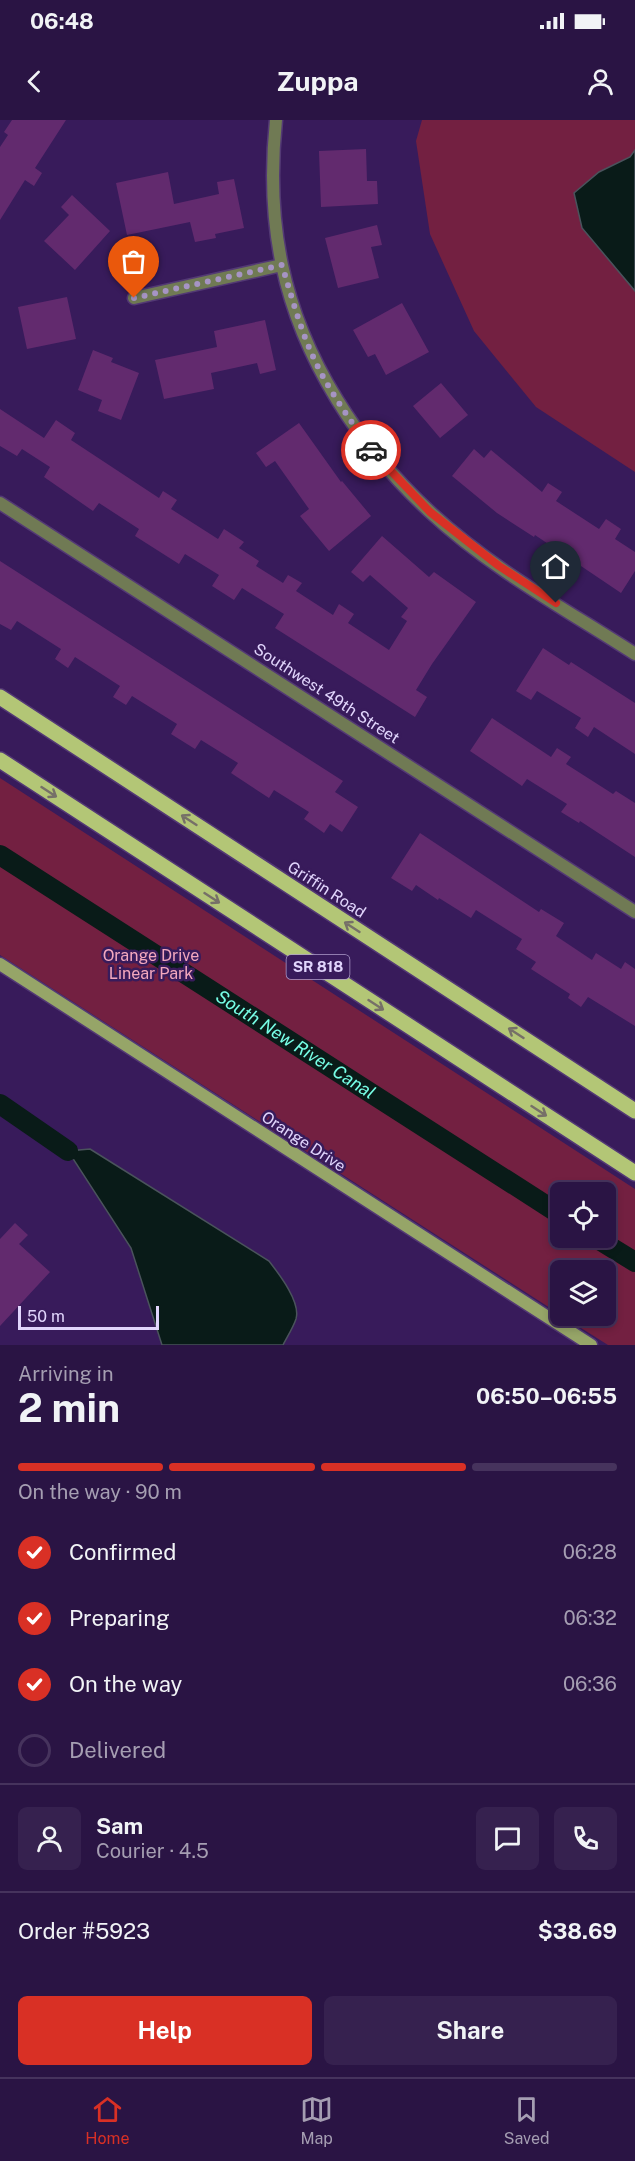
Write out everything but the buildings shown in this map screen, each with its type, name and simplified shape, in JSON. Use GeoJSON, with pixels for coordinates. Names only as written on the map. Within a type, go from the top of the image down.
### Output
{"type":"FeatureCollection","features":[{"type":"Feature","properties":{"kind":"main road","name":"Griffin Road"},"geometry":{"type":"LineString","coordinates":[[0,696],[635,1111]]}},
{"type":"Feature","properties":{"kind":"main road","name":"SR 818"},"geometry":{"type":"LineString","coordinates":[[0,760],[635,1173]]}},
{"type":"Feature","properties":{"kind":"street"},"geometry":{"type":"LineString","coordinates":[[276,120],[273,178],[282,265],[297,315],[316,363],[344,410],[375,456],[430,512],[499,566],[635,654]]}},
{"type":"Feature","properties":{"kind":"street"},"geometry":{"type":"LineString","coordinates":[[134,298],[282,265]]}},
{"type":"Feature","properties":{"kind":"street","name":"Southwest 49th Street"},"geometry":{"type":"LineString","coordinates":[[0,503],[635,912]]}},
{"type":"Feature","properties":{"kind":"street","name":"Orange Drive"},"geometry":{"type":"LineString","coordinates":[[0,964],[591,1345]]}},
{"type":"Feature","properties":{"kind":"green space"},"geometry":{"type":"Polygon","coordinates":[[[422,120],[635,120],[635,472],[536,407],[474,331],[430,234],[416,141],[422,120]]]}},
{"type":"Feature","properties":{"kind":"green space","name":"Orange Drive Linear Park"},"geometry":{"type":"Polygon","coordinates":[[[0,778],[635,1189],[635,1345],[608,1345],[578,1326],[616,1326],[616,1260],[550,1260],[550,1308],[0,955],[0,778]]]}},
{"type":"Feature","properties":{"kind":"shaded area"},"geometry":{"type":"Polygon","coordinates":[[[635,150],[635,291],[582,228],[574,193],[599,172],[630,157],[635,150]]]}},
{"type":"Feature","properties":{"kind":"shaded area"},"geometry":{"type":"Polygon","coordinates":[[[90,1149],[269,1261],[288,1288],[297,1312],[295,1322],[283,1345],[162,1345],[131,1248],[68,1151],[90,1149]]]}},
{"type":"Feature","properties":{"kind":"waterway","name":"South New River Canal"},"geometry":{"type":"LineString","coordinates":[[0,855],[550,1208]]}},
{"type":"Feature","properties":{"kind":"waterway"},"geometry":{"type":"LineString","coordinates":[[0,1104],[68,1151]]}},
{"type":"Feature","properties":{"kind":"waterway","name":"South New River Canal"},"geometry":{"type":"LineString","coordinates":[[612,1248],[635,1262]]}},
{"type":"Feature","properties":{"kind":"way so far"},"geometry":{"type":"LineString","coordinates":[[134,298],[282,265],[297,315],[316,363],[371,450]]}},
{"type":"Feature","properties":{"kind":"route"},"geometry":{"type":"LineString","coordinates":[[371,450],[430,512],[499,566],[556,603]]}}]}
